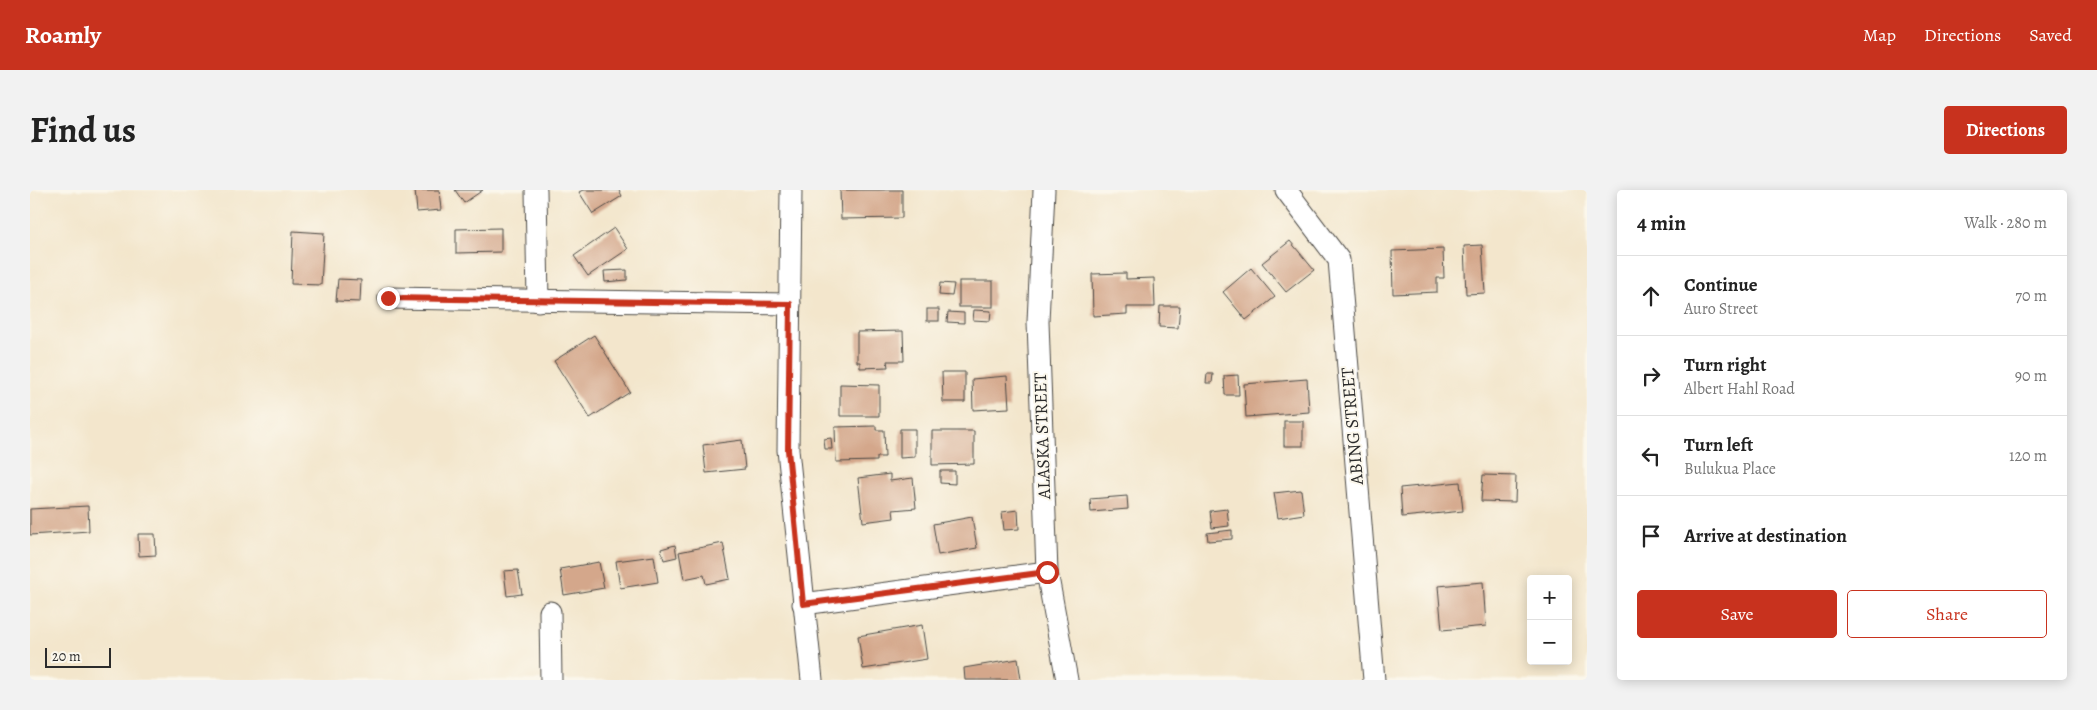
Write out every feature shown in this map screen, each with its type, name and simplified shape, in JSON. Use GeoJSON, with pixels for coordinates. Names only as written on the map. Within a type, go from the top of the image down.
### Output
{"type":"FeatureCollection","features":[{"type":"Feature","properties":{"kind":"street"},"geometry":{"type":"LineString","coordinates":[[536,190],[538,301]]}},
{"type":"Feature","properties":{"kind":"street"},"geometry":{"type":"LineString","coordinates":[[791,190],[788,450],[812,680]]}},
{"type":"Feature","properties":{"kind":"street","name":"ALASKA STREET"},"geometry":{"type":"LineString","coordinates":[[1044,190],[1038,322],[1047,572],[1067,680]]}},
{"type":"Feature","properties":{"kind":"street","name":"ABING STREET"},"geometry":{"type":"LineString","coordinates":[[1286,190],[1339,260],[1374,680]]}},
{"type":"Feature","properties":{"kind":"street"},"geometry":{"type":"LineString","coordinates":[[388,298],[790,304]]}},
{"type":"Feature","properties":{"kind":"street"},"geometry":{"type":"LineString","coordinates":[[803,604],[1047,572]]}},
{"type":"Feature","properties":{"kind":"street"},"geometry":{"type":"LineString","coordinates":[[550,612],[551,680]]}},
{"type":"Feature","properties":{"kind":"building"},"geometry":{"type":"Polygon","coordinates":[[[415,190],[439,190],[441,210],[417,212],[415,190]]]}},
{"type":"Feature","properties":{"kind":"building"},"geometry":{"type":"Polygon","coordinates":[[[455,190],[483,190],[464,203],[455,190]]]}},
{"type":"Feature","properties":{"kind":"building"},"geometry":{"type":"Polygon","coordinates":[[[583,190],[619,190],[622,196],[593,214],[579,192],[583,190]]]}},
{"type":"Feature","properties":{"kind":"building"},"geometry":{"type":"Polygon","coordinates":[[[840,190],[902,190],[902,218],[841,219],[840,190]]]}},
{"type":"Feature","properties":{"kind":"building"},"geometry":{"type":"Polygon","coordinates":[[[501,228],[501,252],[456,253],[456,229],[501,228]]]}},
{"type":"Feature","properties":{"kind":"building"},"geometry":{"type":"Polygon","coordinates":[[[614,228],[628,249],[588,276],[574,256],[614,228]]]}},
{"type":"Feature","properties":{"kind":"building"},"geometry":{"type":"Polygon","coordinates":[[[293,231],[324,233],[321,285],[291,284],[293,231]]]}},
{"type":"Feature","properties":{"kind":"building"},"geometry":{"type":"Polygon","coordinates":[[[1290,241],[1314,270],[1286,292],[1262,263],[1290,241]]]}},
{"type":"Feature","properties":{"kind":"building"},"geometry":{"type":"Polygon","coordinates":[[[1482,245],[1485,293],[1466,294],[1464,246],[1482,245]]]}},
{"type":"Feature","properties":{"kind":"building"},"geometry":{"type":"Polygon","coordinates":[[[1443,249],[1444,278],[1437,278],[1437,292],[1393,294],[1392,251],[1443,249]]]}},
{"type":"Feature","properties":{"kind":"building"},"geometry":{"type":"Polygon","coordinates":[[[1251,268],[1275,297],[1246,320],[1223,292],[1251,268]]]}},
{"type":"Feature","properties":{"kind":"building"},"geometry":{"type":"Polygon","coordinates":[[[627,270],[627,280],[605,282],[604,271],[627,270]]]}},
{"type":"Feature","properties":{"kind":"building"},"geometry":{"type":"Polygon","coordinates":[[[1126,273],[1126,279],[1154,278],[1155,307],[1127,307],[1127,314],[1093,316],[1092,274],[1126,273]]]}},
{"type":"Feature","properties":{"kind":"building"},"geometry":{"type":"Polygon","coordinates":[[[338,279],[361,280],[360,302],[336,301],[338,279]]]}},
{"type":"Feature","properties":{"kind":"building"},"geometry":{"type":"Polygon","coordinates":[[[959,281],[993,281],[993,307],[959,307],[959,281]]]}},
{"type":"Feature","properties":{"kind":"building"},"geometry":{"type":"Polygon","coordinates":[[[940,283],[954,284],[952,296],[939,295],[940,283]]]}},
{"type":"Feature","properties":{"kind":"building"},"geometry":{"type":"Polygon","coordinates":[[[1160,306],[1180,306],[1178,328],[1159,327],[1160,306]]]}},
{"type":"Feature","properties":{"kind":"building"},"geometry":{"type":"Polygon","coordinates":[[[927,309],[939,309],[939,321],[927,321],[927,309]]]}},
{"type":"Feature","properties":{"kind":"building"},"geometry":{"type":"Polygon","coordinates":[[[974,310],[991,311],[990,321],[973,320],[974,310]]]}},
{"type":"Feature","properties":{"kind":"building"},"geometry":{"type":"Polygon","coordinates":[[[948,312],[964,313],[964,323],[947,322],[948,312]]]}},
{"type":"Feature","properties":{"kind":"building"},"geometry":{"type":"Polygon","coordinates":[[[903,331],[904,361],[887,361],[888,367],[860,368],[860,362],[857,362],[857,332],[903,331]]]}},
{"type":"Feature","properties":{"kind":"building"},"geometry":{"type":"Polygon","coordinates":[[[594,335],[630,392],[590,418],[554,361],[594,335]]]}},
{"type":"Feature","properties":{"kind":"building"},"geometry":{"type":"Polygon","coordinates":[[[942,372],[965,372],[965,402],[943,402],[942,372]]]}},
{"type":"Feature","properties":{"kind":"building"},"geometry":{"type":"Polygon","coordinates":[[[1207,374],[1213,374],[1212,383],[1206,383],[1207,374]]]}},
{"type":"Feature","properties":{"kind":"building"},"geometry":{"type":"Polygon","coordinates":[[[1238,375],[1239,395],[1225,395],[1224,376],[1238,375]]]}},
{"type":"Feature","properties":{"kind":"building"},"geometry":{"type":"Polygon","coordinates":[[[1007,376],[1009,408],[973,410],[972,379],[1007,376]]]}},
{"type":"Feature","properties":{"kind":"building"},"geometry":{"type":"Polygon","coordinates":[[[1307,379],[1309,412],[1246,417],[1244,384],[1307,379]]]}},
{"type":"Feature","properties":{"kind":"building"},"geometry":{"type":"Polygon","coordinates":[[[840,384],[879,385],[879,416],[840,416],[840,384]]]}},
{"type":"Feature","properties":{"kind":"building"},"geometry":{"type":"Polygon","coordinates":[[[1284,421],[1303,421],[1303,446],[1284,446],[1284,421]]]}},
{"type":"Feature","properties":{"kind":"building"},"geometry":{"type":"Polygon","coordinates":[[[876,426],[876,430],[884,430],[885,457],[877,457],[877,461],[836,462],[835,427],[876,426]]]}},
{"type":"Feature","properties":{"kind":"building"},"geometry":{"type":"Polygon","coordinates":[[[900,429],[915,429],[915,457],[900,458],[900,429]]]}},
{"type":"Feature","properties":{"kind":"building"},"geometry":{"type":"Polygon","coordinates":[[[932,431],[974,431],[974,464],[932,465],[932,431]]]}},
{"type":"Feature","properties":{"kind":"building"},"geometry":{"type":"Polygon","coordinates":[[[831,438],[832,449],[825,449],[824,439],[831,438]]]}},
{"type":"Feature","properties":{"kind":"building"},"geometry":{"type":"Polygon","coordinates":[[[742,440],[745,469],[706,473],[703,445],[742,440]]]}},
{"type":"Feature","properties":{"kind":"building"},"geometry":{"type":"Polygon","coordinates":[[[940,471],[955,471],[955,484],[940,483],[940,471]]]}},
{"type":"Feature","properties":{"kind":"building"},"geometry":{"type":"Polygon","coordinates":[[[890,474],[890,481],[913,478],[916,508],[893,510],[894,518],[863,522],[858,478],[890,474]]]}},
{"type":"Feature","properties":{"kind":"building"},"geometry":{"type":"Polygon","coordinates":[[[1483,475],[1516,476],[1515,502],[1481,501],[1483,475]]]}},
{"type":"Feature","properties":{"kind":"building"},"geometry":{"type":"Polygon","coordinates":[[[1460,482],[1463,511],[1402,517],[1400,488],[1460,482]]]}},
{"type":"Feature","properties":{"kind":"building"},"geometry":{"type":"Polygon","coordinates":[[[1301,490],[1304,514],[1278,518],[1274,493],[1301,490]]]}},
{"type":"Feature","properties":{"kind":"building"},"geometry":{"type":"Polygon","coordinates":[[[1127,496],[1128,509],[1091,512],[1090,499],[1127,496]]]}},
{"type":"Feature","properties":{"kind":"building"},"geometry":{"type":"Polygon","coordinates":[[[88,506],[89,531],[30,535],[30,509],[88,506]]]}},
{"type":"Feature","properties":{"kind":"building"},"geometry":{"type":"Polygon","coordinates":[[[1227,509],[1229,526],[1212,528],[1210,511],[1227,509]]]}},
{"type":"Feature","properties":{"kind":"building"},"geometry":{"type":"Polygon","coordinates":[[[1018,510],[1019,529],[1004,530],[1002,512],[1018,510]]]}},
{"type":"Feature","properties":{"kind":"building"},"geometry":{"type":"Polygon","coordinates":[[[972,517],[977,548],[938,555],[933,524],[972,517]]]}},
{"type":"Feature","properties":{"kind":"building"},"geometry":{"type":"Polygon","coordinates":[[[1232,530],[1232,539],[1208,541],[1207,533],[1232,530]]]}},
{"type":"Feature","properties":{"kind":"building"},"geometry":{"type":"Polygon","coordinates":[[[138,534],[155,534],[156,555],[139,556],[138,534]]]}},
{"type":"Feature","properties":{"kind":"building"},"geometry":{"type":"Polygon","coordinates":[[[723,543],[730,579],[706,584],[704,575],[684,579],[679,552],[723,543]]]}},
{"type":"Feature","properties":{"kind":"building"},"geometry":{"type":"Polygon","coordinates":[[[675,545],[677,557],[664,560],[661,549],[675,545]]]}},
{"type":"Feature","properties":{"kind":"building"},"geometry":{"type":"Polygon","coordinates":[[[654,556],[658,582],[620,588],[616,561],[654,556]]]}},
{"type":"Feature","properties":{"kind":"building"},"geometry":{"type":"Polygon","coordinates":[[[599,562],[604,588],[564,595],[560,569],[599,562]]]}},
{"type":"Feature","properties":{"kind":"building"},"geometry":{"type":"Polygon","coordinates":[[[518,570],[522,594],[507,596],[504,571],[518,570]]]}},
{"type":"Feature","properties":{"kind":"building"},"geometry":{"type":"Polygon","coordinates":[[[1483,582],[1486,626],[1442,630],[1438,586],[1483,582]]]}},
{"type":"Feature","properties":{"kind":"building"},"geometry":{"type":"Polygon","coordinates":[[[922,625],[927,659],[863,669],[858,636],[922,625]]]}},
{"type":"Feature","properties":{"kind":"building"},"geometry":{"type":"Polygon","coordinates":[[[1018,659],[1021,680],[965,680],[964,668],[1018,659]]]}},
{"type":"Feature","properties":{"kind":"route"},"geometry":{"type":"LineString","coordinates":[[388,298],[790,304],[788,450],[803,604],[1047,572]]}}]}
